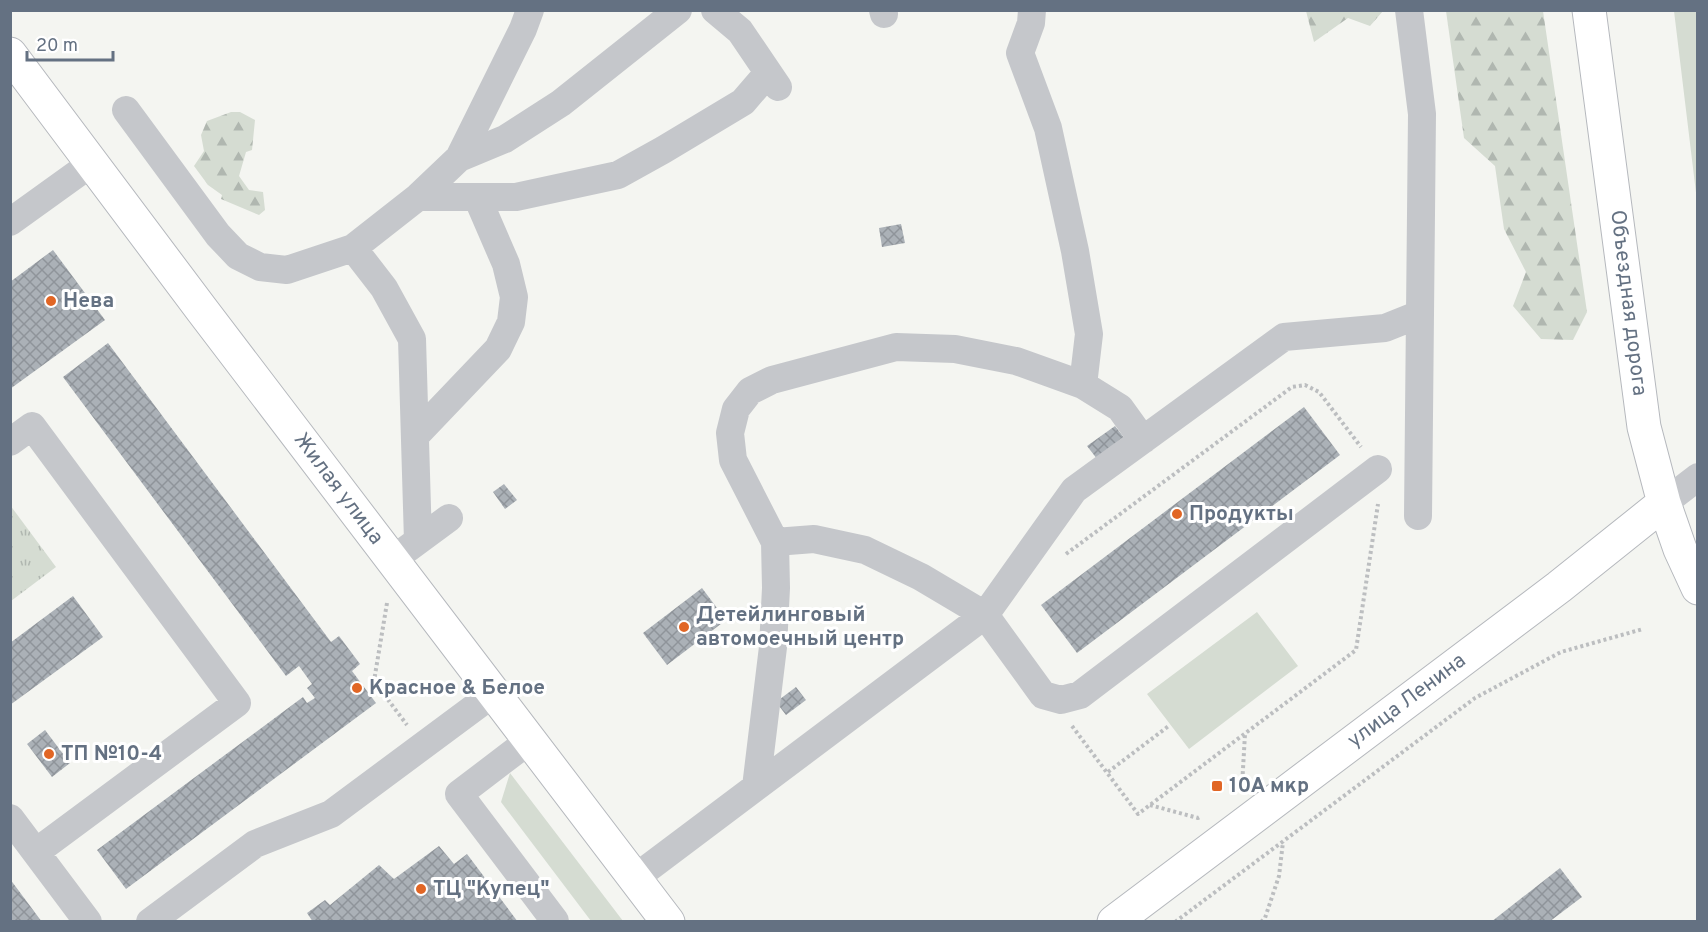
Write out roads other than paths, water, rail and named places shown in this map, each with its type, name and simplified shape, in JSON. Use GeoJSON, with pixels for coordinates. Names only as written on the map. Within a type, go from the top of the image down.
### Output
{"type":"FeatureCollection","features":[{"type":"Feature","properties":{"kind":"main road","name":"Объездная дорога"},"geometry":{"type":"LineString","coordinates":[[1589,10],[1644,427],[1664,503],[1680,549],[1698,588]]}},
{"type":"Feature","properties":{"kind":"main road","name":"Жилая улица"},"geometry":{"type":"LineString","coordinates":[[10,54],[92,162],[405,550],[494,693],[668,921]]}},
{"type":"Feature","properties":{"kind":"main road","name":"улица Ленина"},"geometry":{"type":"LineString","coordinates":[[1114,921],[1559,587],[1664,503]]}},
{"type":"Feature","properties":{"kind":"street"},"geometry":{"type":"LineString","coordinates":[[126,110],[218,235],[238,256],[260,267],[287,270],[353,248],[418,197],[459,158],[523,29],[530,10]]}},
{"type":"Feature","properties":{"kind":"street"},"geometry":{"type":"LineString","coordinates":[[459,158],[506,139],[561,103],[678,10]]}},
{"type":"Feature","properties":{"kind":"street"},"geometry":{"type":"LineString","coordinates":[[418,197],[516,197],[618,175],[743,102],[774,81],[740,31],[715,10]]}},
{"type":"Feature","properties":{"kind":"street"},"geometry":{"type":"LineString","coordinates":[[1032,10],[1031,23],[1020,53],[1048,128],[1075,251],[1089,334],[1083,385]]}},
{"type":"Feature","properties":{"kind":"street"},"geometry":{"type":"LineString","coordinates":[[1409,10],[1422,114],[1418,516]]}},
{"type":"Feature","properties":{"kind":"street"},"geometry":{"type":"LineString","coordinates":[[26,214],[92,162]]}},
{"type":"Feature","properties":{"kind":"street"},"geometry":{"type":"LineString","coordinates":[[415,436],[498,350],[511,322],[514,297],[506,264],[477,197]]}},
{"type":"Feature","properties":{"kind":"street"},"geometry":{"type":"LineString","coordinates":[[353,248],[384,288],[412,339],[415,436],[405,550]]}},
{"type":"Feature","properties":{"kind":"street"},"geometry":{"type":"LineString","coordinates":[[635,878],[985,615],[1074,490],[1284,338],[1385,328],[1420,315]]}},
{"type":"Feature","properties":{"kind":"street"},"geometry":{"type":"LineString","coordinates":[[756,787],[773,647],[776,588],[775,542],[733,460],[730,433],[736,409],[750,391],[772,380],[896,347],[955,349],[1006,359],[1083,385],[1120,408],[1143,440]]}},
{"type":"Feature","properties":{"kind":"street"},"geometry":{"type":"LineString","coordinates":[[10,442],[32,426],[237,704],[36,852]]}},
{"type":"Feature","properties":{"kind":"street"},"geometry":{"type":"LineString","coordinates":[[775,542],[814,539],[865,550],[921,577],[985,615],[1043,695],[1061,700],[1080,695],[1378,470]]}},
{"type":"Feature","properties":{"kind":"street","name":"улица Ленина"},"geometry":{"type":"LineString","coordinates":[[1664,503],[1698,477]]}},
{"type":"Feature","properties":{"kind":"street"},"geometry":{"type":"LineString","coordinates":[[405,550],[448,518]]}},
{"type":"Feature","properties":{"kind":"street"},"geometry":{"type":"LineString","coordinates":[[150,921],[255,844],[331,814],[494,693]]}},
{"type":"Feature","properties":{"kind":"street"},"geometry":{"type":"LineString","coordinates":[[530,740],[459,794],[555,921]]}},
{"type":"Feature","properties":{"kind":"street"},"geometry":{"type":"LineString","coordinates":[[10,818],[88,921]]}},
{"type":"Feature","properties":{"kind":"place","name":"Нева"},"geometry":{"type":"Point","coordinates":[51,301]}},
{"type":"Feature","properties":{"kind":"place","name":"Продукты"},"geometry":{"type":"Point","coordinates":[1177,514]}},
{"type":"Feature","properties":{"kind":"place","name":"Детейлинговый автомоечный центр"},"geometry":{"type":"Point","coordinates":[684,627]}},
{"type":"Feature","properties":{"kind":"place","name":"Красное & Белое"},"geometry":{"type":"Point","coordinates":[357,688]}},
{"type":"Feature","properties":{"kind":"place","name":"ТП №10-4"},"geometry":{"type":"Point","coordinates":[49,754]}},
{"type":"Feature","properties":{"kind":"place","name":"10А мкр"},"geometry":{"type":"Point","coordinates":[1217,786]}},
{"type":"Feature","properties":{"kind":"place","name":"ТЦ \"Купец\""},"geometry":{"type":"Point","coordinates":[421,889]}}]}
